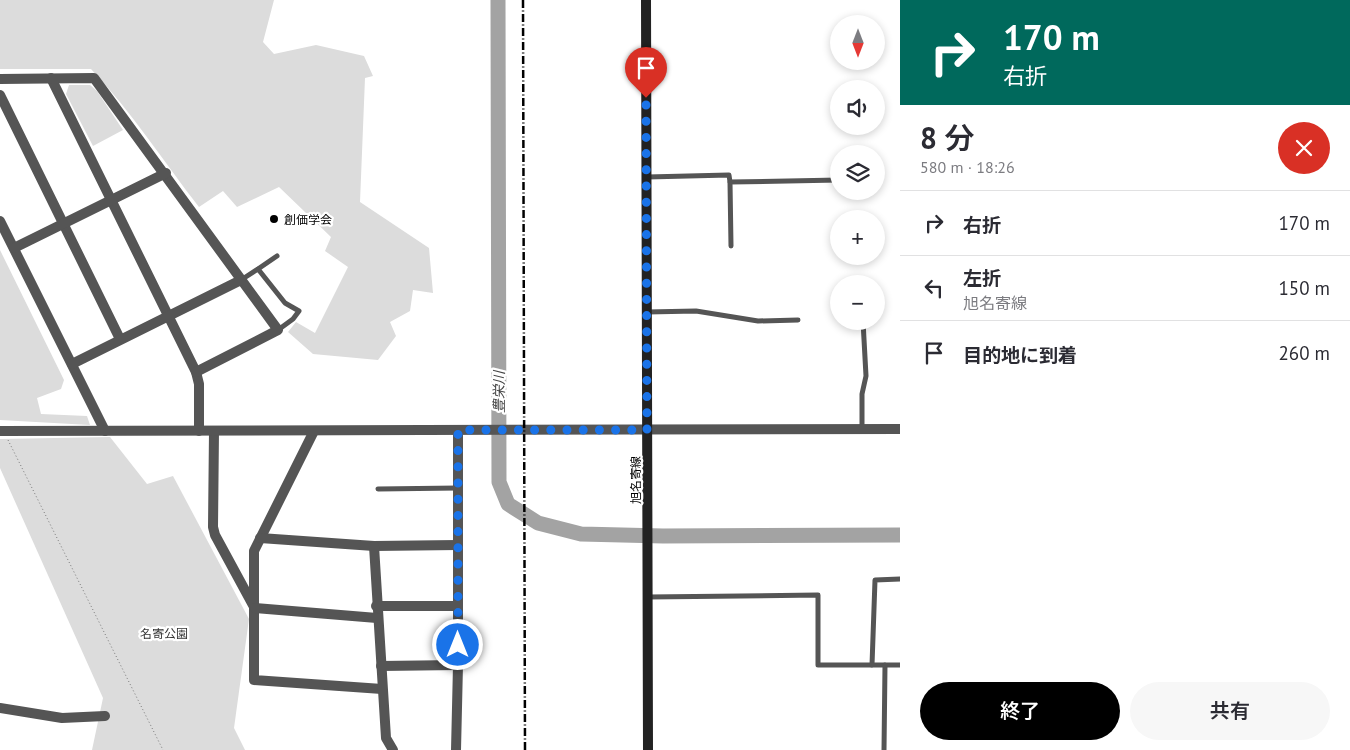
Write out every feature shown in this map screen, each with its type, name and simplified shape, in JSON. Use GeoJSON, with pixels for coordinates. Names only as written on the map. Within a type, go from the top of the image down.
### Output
{"type":"FeatureCollection","features":[{"type":"Feature","properties":{"kind":"main road","name":"旭名寄線"},"geometry":{"type":"LineString","coordinates":[[646,0],[648,750]]}},
{"type":"Feature","properties":{"kind":"street"},"geometry":{"type":"LineString","coordinates":[[52,78],[196,372],[199,384],[199,431]]}},
{"type":"Feature","properties":{"kind":"street"},"geometry":{"type":"LineString","coordinates":[[0,79],[94,78],[166,173],[278,330],[196,372]]}},
{"type":"Feature","properties":{"kind":"street"},"geometry":{"type":"LineString","coordinates":[[0,95],[120,339]]}},
{"type":"Feature","properties":{"kind":"street"},"geometry":{"type":"LineString","coordinates":[[14,248],[166,173]]}},
{"type":"Feature","properties":{"kind":"street"},"geometry":{"type":"LineString","coordinates":[[0,221],[105,431]]}},
{"type":"Feature","properties":{"kind":"street"},"geometry":{"type":"LineString","coordinates":[[72,364],[241,280]]}},
{"type":"Feature","properties":{"kind":"street"},"geometry":{"type":"LineString","coordinates":[[2,431],[900,429]]}},
{"type":"Feature","properties":{"kind":"street"},"geometry":{"type":"LineString","coordinates":[[456,750],[458,430]]}},
{"type":"Feature","properties":{"kind":"street"},"geometry":{"type":"LineString","coordinates":[[214,431],[213,527],[215,535],[255,608]]}},
{"type":"Feature","properties":{"kind":"street"},"geometry":{"type":"LineString","coordinates":[[314,431],[254,551],[254,680],[382,689]]}},
{"type":"Feature","properties":{"kind":"street"},"geometry":{"type":"LineString","coordinates":[[260,538],[374,546],[458,545]]}},
{"type":"Feature","properties":{"kind":"street"},"geometry":{"type":"LineString","coordinates":[[374,546],[376,606],[386,738],[393,750]]}},
{"type":"Feature","properties":{"kind":"street"},"geometry":{"type":"LineString","coordinates":[[376,606],[458,606]]}},
{"type":"Feature","properties":{"kind":"street"},"geometry":{"type":"LineString","coordinates":[[255,608],[377,618]]}},
{"type":"Feature","properties":{"kind":"street"},"geometry":{"type":"LineString","coordinates":[[381,666],[458,665]]}},
{"type":"Feature","properties":{"kind":"street"},"geometry":{"type":"LineString","coordinates":[[0,708],[62,718],[105,716]]}},
{"type":"Feature","properties":{"kind":"lane"},"geometry":{"type":"LineString","coordinates":[[647,177],[730,175],[731,246]]}},
{"type":"Feature","properties":{"kind":"lane"},"geometry":{"type":"LineString","coordinates":[[730,182],[830,180]]}},
{"type":"Feature","properties":{"kind":"lane"},"geometry":{"type":"LineString","coordinates":[[241,280],[277,256]]}},
{"type":"Feature","properties":{"kind":"lane"},"geometry":{"type":"LineString","coordinates":[[258,269],[284,303],[299,311],[293,319],[278,330]]}},
{"type":"Feature","properties":{"kind":"lane"},"geometry":{"type":"LineString","coordinates":[[647,312],[696,311],[758,321],[798,320]]}},
{"type":"Feature","properties":{"kind":"lane"},"geometry":{"type":"LineString","coordinates":[[862,429],[862,394],[866,376],[864,330]]}},
{"type":"Feature","properties":{"kind":"lane"},"geometry":{"type":"LineString","coordinates":[[378,489],[458,488]]}},
{"type":"Feature","properties":{"kind":"lane"},"geometry":{"type":"LineString","coordinates":[[872,666],[875,580],[900,579]]}},
{"type":"Feature","properties":{"kind":"lane"},"geometry":{"type":"LineString","coordinates":[[648,597],[818,595],[818,665],[900,665]]}},
{"type":"Feature","properties":{"kind":"lane"},"geometry":{"type":"LineString","coordinates":[[884,750],[885,665]]}},
{"type":"Feature","properties":{"kind":"path"},"geometry":{"type":"LineString","coordinates":[[2,431],[163,750]]}},
{"type":"Feature","properties":{"kind":"green space"},"geometry":{"type":"Polygon","coordinates":[[[0,0],[274,0],[263,42],[274,54],[316,45],[364,56],[373,76],[365,78],[360,202],[429,248],[433,293],[413,290],[410,311],[390,322],[396,336],[378,360],[313,354],[288,332],[296,322],[315,333],[348,267],[325,251],[331,237],[279,187],[237,207],[223,191],[199,207],[134,119],[91,69],[0,69],[0,0]]]}},
{"type":"Feature","properties":{"kind":"green space"},"geometry":{"type":"Polygon","coordinates":[[[69,85],[90,85],[97,91],[123,130],[93,146],[66,94],[69,85]]]}},
{"type":"Feature","properties":{"kind":"green space"},"geometry":{"type":"Polygon","coordinates":[[[0,250],[64,380],[61,389],[37,398],[41,414],[87,416],[90,425],[0,420],[0,250]]]}},
{"type":"Feature","properties":{"kind":"green space","name":"名寄公園"},"geometry":{"type":"Polygon","coordinates":[[[110,437],[147,484],[173,476],[249,619],[234,728],[245,750],[92,750],[103,698],[0,468],[0,439],[110,437]]]}},
{"type":"Feature","properties":{"kind":"waterway","name":"豊栄川"},"geometry":{"type":"LineString","coordinates":[[498,0],[499,482],[508,504],[538,523],[581,534],[663,536],[900,535]]}},
{"type":"Feature","properties":{"kind":"railway"},"geometry":{"type":"LineString","coordinates":[[523,0],[525,750]]}},
{"type":"Feature","properties":{"kind":"place","name":"創価学会"},"geometry":{"type":"Point","coordinates":[274,219]}},
{"type":"Feature","properties":{"kind":"route"},"geometry":{"type":"LineString","coordinates":[[458,645],[458,430],[647,430],[646,98]]}}]}
